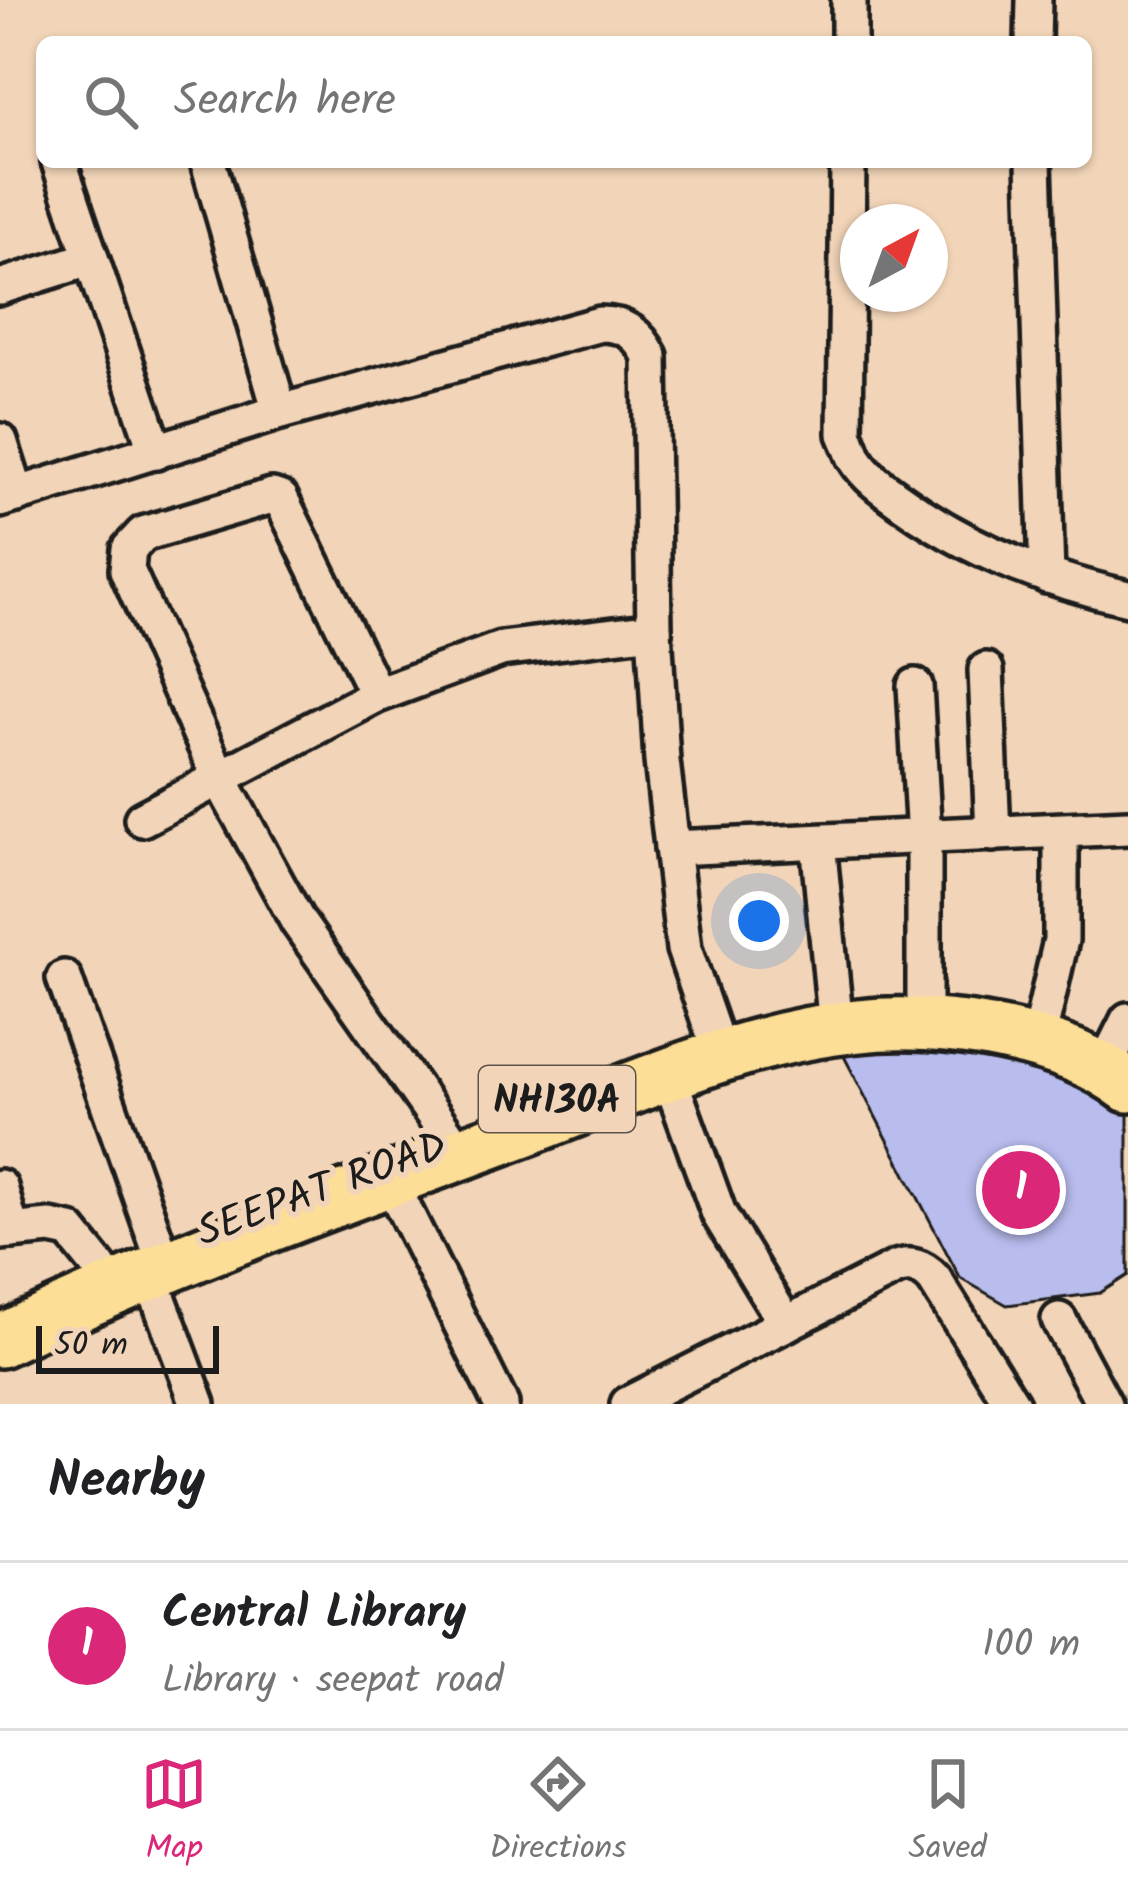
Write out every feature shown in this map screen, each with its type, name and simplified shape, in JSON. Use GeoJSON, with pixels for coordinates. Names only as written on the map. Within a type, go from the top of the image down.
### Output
{"type":"FeatureCollection","features":[{"type":"Feature","properties":{"kind":"highway","name":"SEEPAT ROAD"},"geometry":{"type":"LineString","coordinates":[[0,1314],[99,1267],[154,1260],[390,1181],[669,1076],[758,1023],[835,1006],[925,1013],[1040,1031],[1120,1056]]}},
{"type":"Feature","properties":{"kind":"highway","name":"SEEPAT ROAD"},"geometry":{"type":"LineString","coordinates":[[0,1341],[154,1260],[451,1140],[718,1047],[925,1013]]}},
{"type":"Feature","properties":{"kind":"street"},"geometry":{"type":"LineString","coordinates":[[849,0],[849,36]]}},
{"type":"Feature","properties":{"kind":"street"},"geometry":{"type":"LineString","coordinates":[[1033,36],[1034,0]]}},
{"type":"Feature","properties":{"kind":"street"},"geometry":{"type":"LineString","coordinates":[[61,168],[156,452]]}},
{"type":"Feature","properties":{"kind":"street"},"geometry":{"type":"LineString","coordinates":[[210,168],[280,412]]}},
{"type":"Feature","properties":{"kind":"street"},"geometry":{"type":"LineString","coordinates":[[848,168],[845,434],[857,463],[926,519],[981,550],[1047,576],[1128,598]]}},
{"type":"Feature","properties":{"kind":"street"},"geometry":{"type":"LineString","coordinates":[[1034,168],[1047,576]]}},
{"type":"Feature","properties":{"kind":"street"},"geometry":{"type":"LineString","coordinates":[[0,287],[89,260]]}},
{"type":"Feature","properties":{"kind":"street"},"geometry":{"type":"LineString","coordinates":[[0,441],[8,497],[280,412],[600,324],[627,328],[650,356],[654,631],[684,949],[718,1047]]}},
{"type":"Feature","properties":{"kind":"street"},"geometry":{"type":"LineString","coordinates":[[377,695],[281,499],[272,496],[143,534],[129,549],[127,570],[220,779],[298,922],[451,1140]]}},
{"type":"Feature","properties":{"kind":"street"},"geometry":{"type":"LineString","coordinates":[[142,819],[377,695],[501,650],[654,631]]}},
{"type":"Feature","properties":{"kind":"street"},"geometry":{"type":"LineString","coordinates":[[986,670],[993,834]]}},
{"type":"Feature","properties":{"kind":"street"},"geometry":{"type":"LineString","coordinates":[[915,686],[924,838],[925,1013]]}},
{"type":"Feature","properties":{"kind":"street"},"geometry":{"type":"LineString","coordinates":[[672,848],[1128,827]]}},
{"type":"Feature","properties":{"kind":"street"},"geometry":{"type":"LineString","coordinates":[[1040,1031],[1061,940],[1061,831]]}},
{"type":"Feature","properties":{"kind":"street"},"geometry":{"type":"LineString","coordinates":[[818,842],[835,1006]]}},
{"type":"Feature","properties":{"kind":"street"},"geometry":{"type":"LineString","coordinates":[[64,978],[198,1404]]}},
{"type":"Feature","properties":{"kind":"street"},"geometry":{"type":"LineString","coordinates":[[669,1076],[719,1214],[786,1324]]}},
{"type":"Feature","properties":{"kind":"street"},"geometry":{"type":"LineString","coordinates":[[390,1181],[501,1404]]}},
{"type":"Feature","properties":{"kind":"street"},"geometry":{"type":"LineString","coordinates":[[0,1186],[6,1232],[50,1227],[70,1231],[99,1267]]}},
{"type":"Feature","properties":{"kind":"street"},"geometry":{"type":"LineString","coordinates":[[628,1404],[900,1266],[922,1268],[934,1280],[1012,1404]]}},
{"type":"Feature","properties":{"kind":"street"},"geometry":{"type":"LineString","coordinates":[[1059,1320],[1104,1404]]}},
{"type":"Feature","properties":{"kind":"building"},"geometry":{"type":"Polygon","coordinates":[[[952,1039],[1048,1061],[1128,1105],[1128,1275],[1100,1293],[1007,1305],[960,1278],[837,1043],[952,1039]]]}},
{"type":"Feature","properties":{"kind":"place","name":"Central Library"},"geometry":{"type":"Point","coordinates":[1021,1190]}}]}
